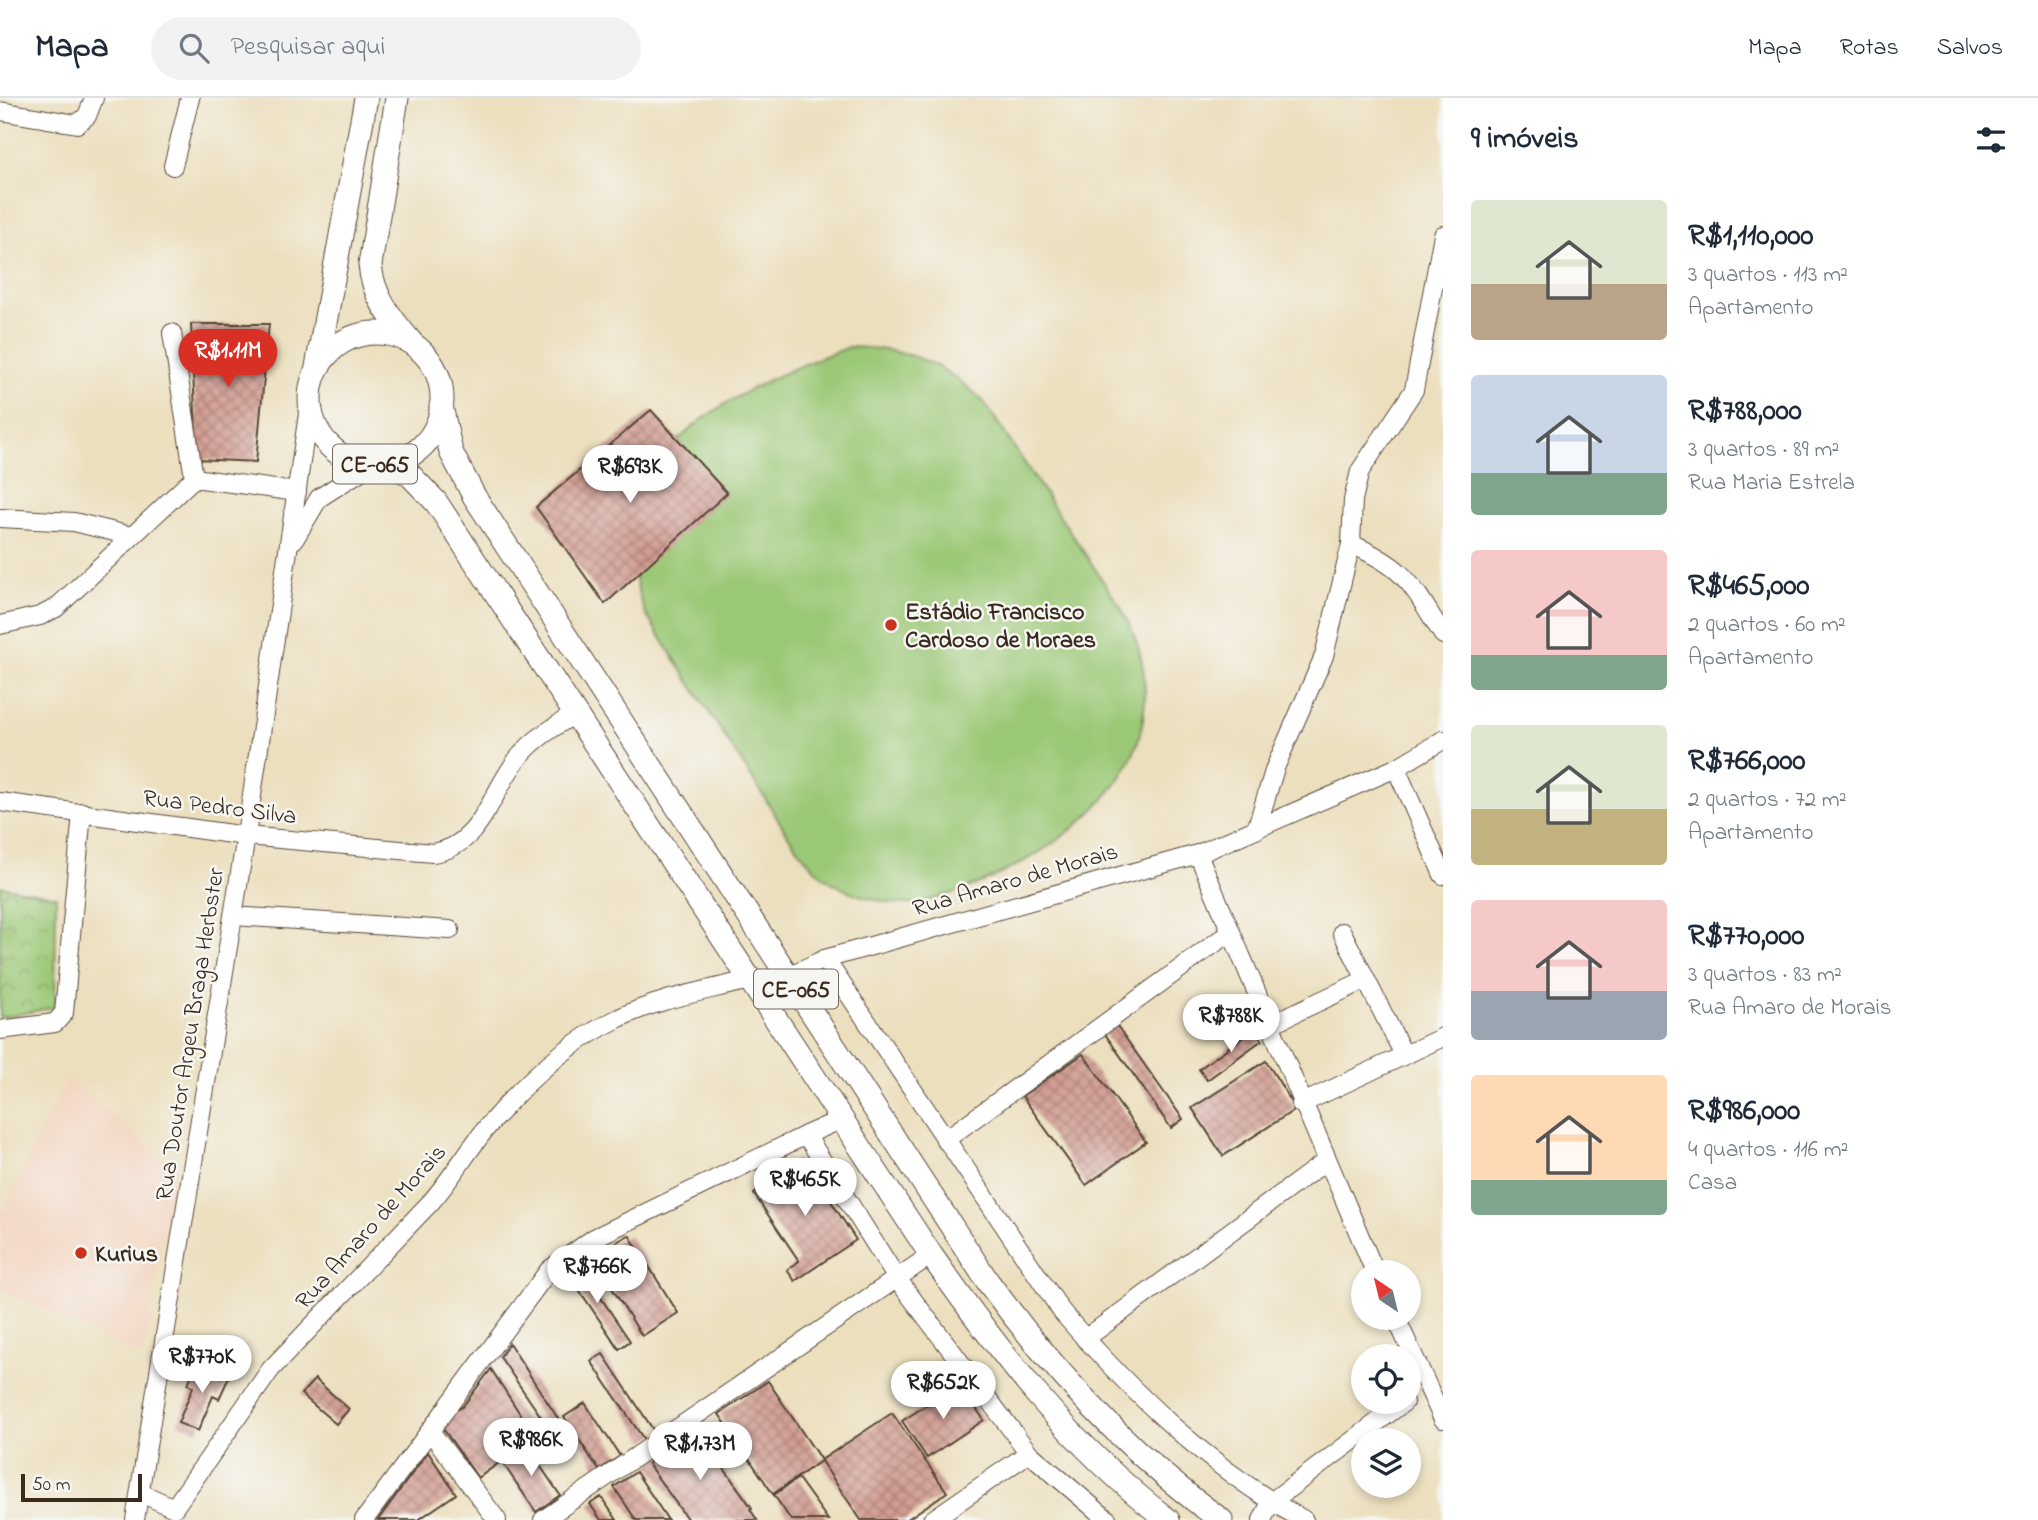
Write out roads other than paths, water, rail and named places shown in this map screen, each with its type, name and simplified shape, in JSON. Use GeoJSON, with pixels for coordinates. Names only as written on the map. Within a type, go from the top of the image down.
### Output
{"type":"FeatureCollection","features":[{"type":"Feature","properties":{"kind":"main road","name":"CE-065"},"geometry":{"type":"LineString","coordinates":[[397,98],[370,265],[371,282],[379,300],[436,370],[451,452],[474,496],[988,1282],[1050,1364],[1114,1430],[1194,1501],[1221,1520]]}},
{"type":"Feature","properties":{"kind":"main road"},"geometry":{"type":"LineString","coordinates":[[309,407],[360,100]]}},
{"type":"Feature","properties":{"kind":"main road"},"geometry":{"type":"LineString","coordinates":[[317,369],[327,354],[351,339],[377,332],[411,342]]}},
{"type":"Feature","properties":{"kind":"main road","name":"CE-065"},"geometry":{"type":"LineString","coordinates":[[381,464],[416,452],[430,437],[442,406]]}},
{"type":"Feature","properties":{"kind":"main road","name":"CE-065"},"geometry":{"type":"LineString","coordinates":[[309,407],[322,437],[337,451],[352,460],[381,464],[410,475],[436,502],[931,1255],[998,1350],[1042,1403],[1110,1471],[1168,1520]]}},
{"type":"Feature","properties":{"kind":"street"},"geometry":{"type":"LineString","coordinates":[[0,111],[77,124],[87,116],[94,98]]}},
{"type":"Feature","properties":{"kind":"street"},"geometry":{"type":"LineString","coordinates":[[173,166],[190,98]]}},
{"type":"Feature","properties":{"kind":"street"},"geometry":{"type":"LineString","coordinates":[[1256,830],[1275,768],[1324,656],[1351,544],[1353,500],[1360,471],[1415,390],[1443,240]]}},
{"type":"Feature","properties":{"kind":"street"},"geometry":{"type":"LineString","coordinates":[[172,333],[194,478]]}},
{"type":"Feature","properties":{"kind":"street","name":"Rua Doutor Argeu Braga Herbster"},"geometry":{"type":"LineString","coordinates":[[135,1520],[246,836],[309,407]]}},
{"type":"Feature","properties":{"kind":"street","name":"Rua Doutor Argeu Braga Herbster"},"geometry":{"type":"LineString","coordinates":[[286,556],[319,498],[381,464]]}},
{"type":"Feature","properties":{"kind":"street"},"geometry":{"type":"LineString","coordinates":[[194,478],[297,492]]}},
{"type":"Feature","properties":{"kind":"street"},"geometry":{"type":"LineString","coordinates":[[0,625],[40,616],[56,608],[194,478]]}},
{"type":"Feature","properties":{"kind":"street"},"geometry":{"type":"LineString","coordinates":[[0,518],[74,522],[131,536]]}},
{"type":"Feature","properties":{"kind":"street"},"geometry":{"type":"LineString","coordinates":[[1351,544],[1394,565],[1409,580],[1443,635]]}},
{"type":"Feature","properties":{"kind":"street","name":"Rua Pedro Silva"},"geometry":{"type":"LineString","coordinates":[[0,802],[246,836],[433,853],[455,847],[471,832],[492,805],[519,757],[544,733],[576,713]]}},
{"type":"Feature","properties":{"kind":"street","name":"Rua Amaro de Morais"},"geometry":{"type":"LineString","coordinates":[[788,976],[825,959],[1198,854],[1396,768],[1443,740]]}},
{"type":"Feature","properties":{"kind":"street"},"geometry":{"type":"LineString","coordinates":[[1396,768],[1438,853],[1443,875]]}},
{"type":"Feature","properties":{"kind":"street"},"geometry":{"type":"LineString","coordinates":[[0,1030],[55,1023],[64,1013],[82,812]]}},
{"type":"Feature","properties":{"kind":"street"},"geometry":{"type":"LineString","coordinates":[[1198,854],[1301,1104],[1370,1260]]}},
{"type":"Feature","properties":{"kind":"street"},"geometry":{"type":"LineString","coordinates":[[233,916],[450,930]]}},
{"type":"Feature","properties":{"kind":"street"},"geometry":{"type":"LineString","coordinates":[[1342,932],[1404,1055]]}},
{"type":"Feature","properties":{"kind":"street"},"geometry":{"type":"LineString","coordinates":[[945,1140],[1229,933]]}},
{"type":"Feature","properties":{"kind":"street"},"geometry":{"type":"LineString","coordinates":[[825,959],[1062,1312],[1107,1365],[1208,1456],[1271,1502],[1304,1520]]}},
{"type":"Feature","properties":{"kind":"street","name":"Rua Amaro de Morais"},"geometry":{"type":"LineString","coordinates":[[141,1493],[174,1508],[271,1369],[430,1203],[453,1177],[492,1120],[553,1059],[583,1037],[621,1017],[752,979]]}},
{"type":"Feature","properties":{"kind":"street"},"geometry":{"type":"LineString","coordinates":[[1269,1025],[1365,979]]}},
{"type":"Feature","properties":{"kind":"street"},"geometry":{"type":"LineString","coordinates":[[1301,1104],[1443,1037]]}},
{"type":"Feature","properties":{"kind":"street"},"geometry":{"type":"LineString","coordinates":[[365,1520],[549,1270],[561,1259],[594,1238],[842,1119]]}},
{"type":"Feature","properties":{"kind":"street"},"geometry":{"type":"LineString","coordinates":[[806,1135],[898,1280],[1029,1453],[1108,1520]]}},
{"type":"Feature","properties":{"kind":"street"},"geometry":{"type":"LineString","coordinates":[[1085,1339],[1326,1161]]}},
{"type":"Feature","properties":{"kind":"street"},"geometry":{"type":"LineString","coordinates":[[543,1520],[931,1255]]}},
{"type":"Feature","properties":{"kind":"street"},"geometry":{"type":"LineString","coordinates":[[1401,1330],[1443,1419]]}},
{"type":"Feature","properties":{"kind":"street"},"geometry":{"type":"LineString","coordinates":[[1421,1389],[1426,1385]]}},
{"type":"Feature","properties":{"kind":"street"},"geometry":{"type":"LineString","coordinates":[[1262,1520],[1271,1502],[1388,1414]]}},
{"type":"Feature","properties":{"kind":"street"},"geometry":{"type":"LineString","coordinates":[[430,1431],[497,1520]]}},
{"type":"Feature","properties":{"kind":"street"},"geometry":{"type":"LineString","coordinates":[[932,1520],[1029,1453]]}},
{"type":"Feature","properties":{"kind":"place","name":"Estádio Francisco Cardoso de Moraes"},"geometry":{"type":"Point","coordinates":[891,625]}},
{"type":"Feature","properties":{"kind":"place","name":"Kurius"},"geometry":{"type":"Point","coordinates":[81,1253]}}]}
